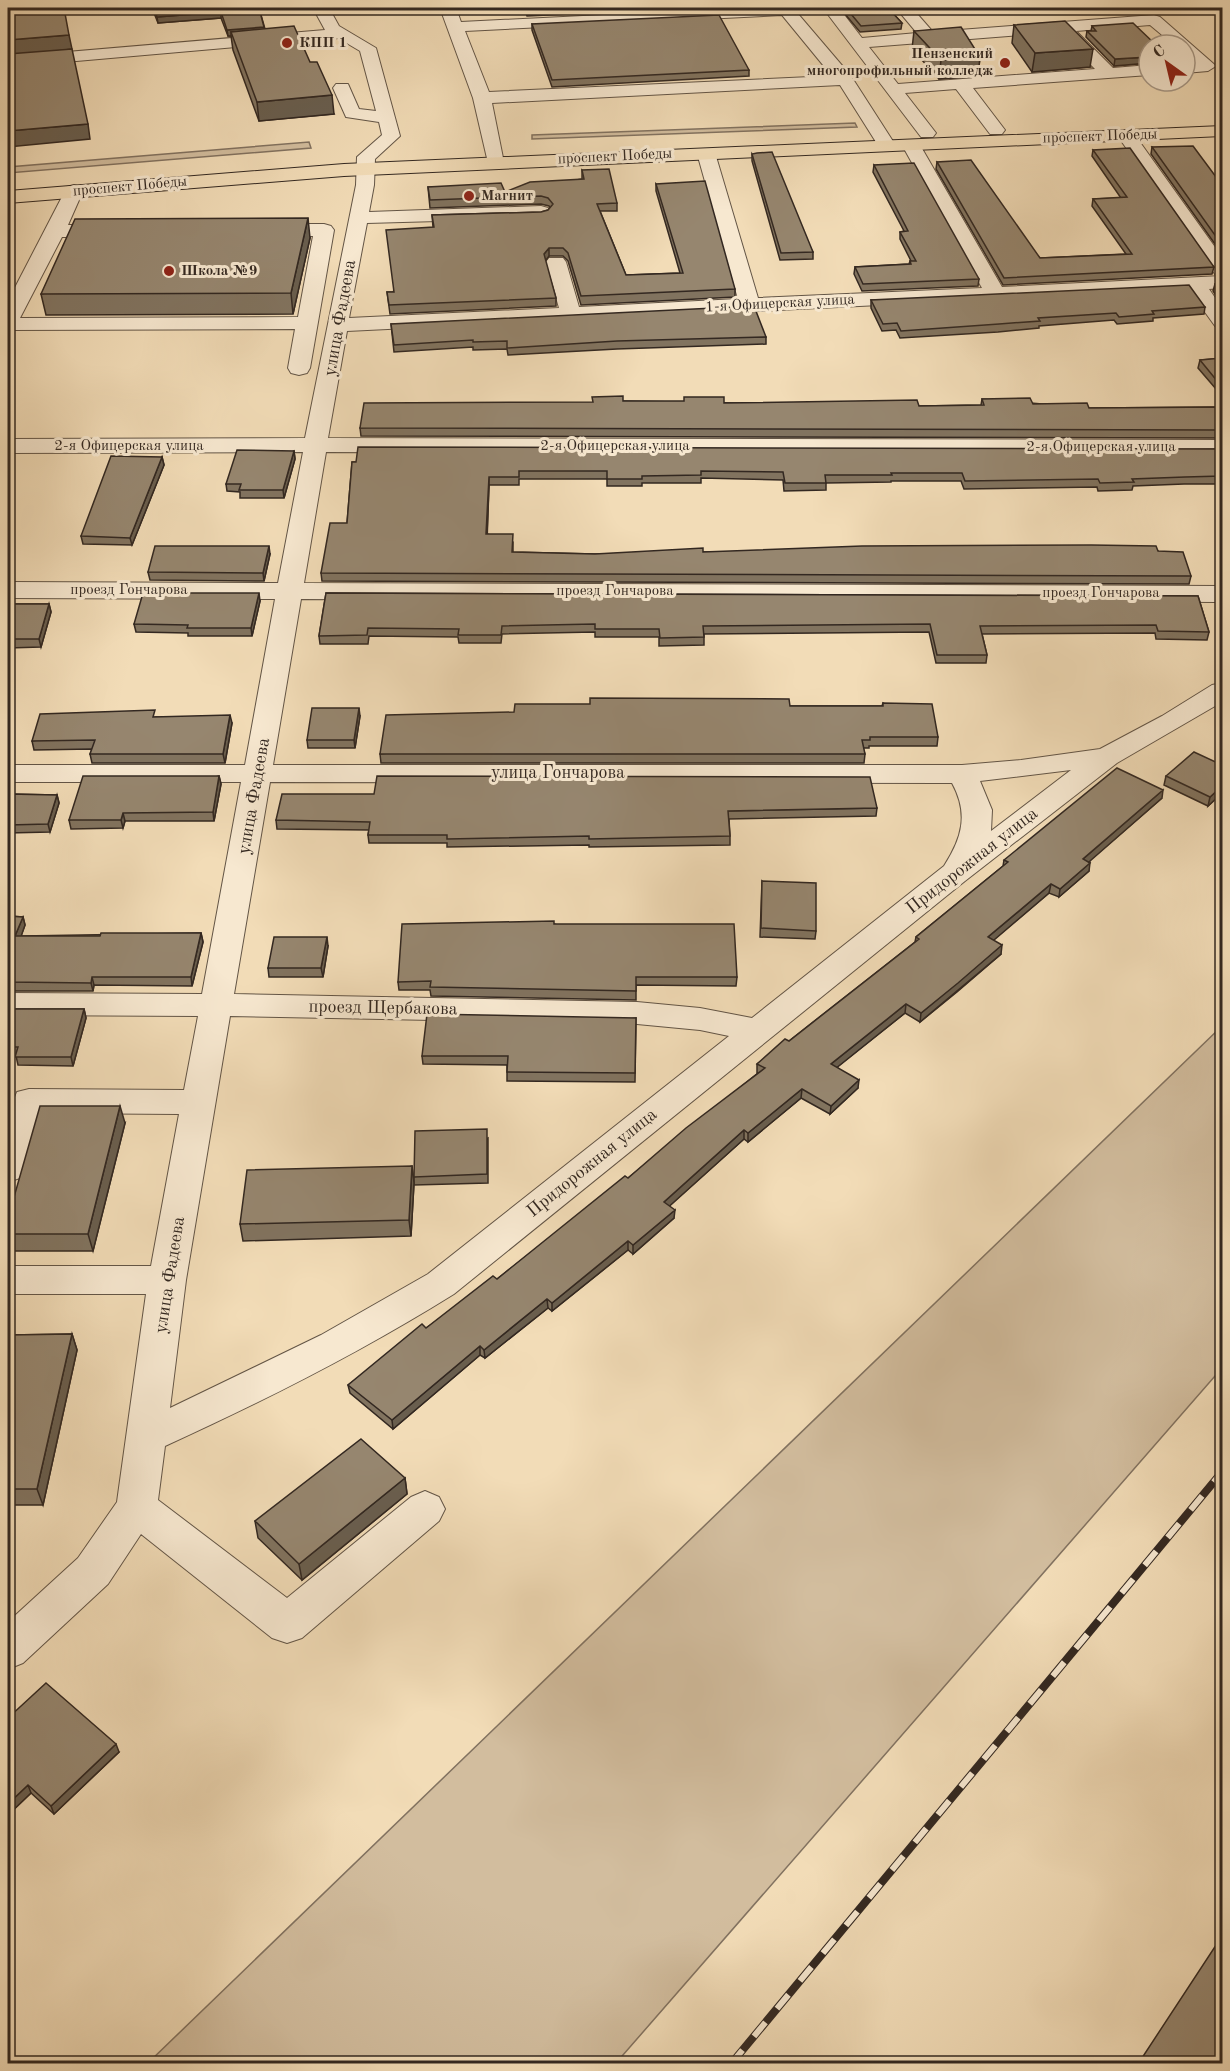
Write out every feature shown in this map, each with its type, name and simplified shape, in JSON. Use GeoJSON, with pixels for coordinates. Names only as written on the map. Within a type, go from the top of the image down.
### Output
{"type":"FeatureCollection","features":[{"type":"Feature","properties":{"kind":"main road","name":"проспект Победы"},"geometry":{"type":"LineString","coordinates":[[493,157],[706,153],[884,140],[927,133],[1222,122]]}},
{"type":"Feature","properties":{"kind":"main road","name":"проспект Победы"},"geometry":{"type":"LineString","coordinates":[[8,184],[493,157],[884,140],[911,145],[1222,131]]}},
{"type":"Feature","properties":{"kind":"main road","name":"проспект Победы"},"geometry":{"type":"LineString","coordinates":[[8,197],[366,163]]}},
{"type":"Feature","properties":{"kind":"street"},"geometry":{"type":"LineString","coordinates":[[321,8],[333,29],[368,48],[391,136],[366,163]]}},
{"type":"Feature","properties":{"kind":"street"},"geometry":{"type":"LineString","coordinates":[[448,8],[457,27],[483,105],[493,157]]}},
{"type":"Feature","properties":{"kind":"street"},"geometry":{"type":"LineString","coordinates":[[831,8],[927,133]]}},
{"type":"Feature","properties":{"kind":"street"},"geometry":{"type":"LineString","coordinates":[[904,8],[929,37]]}},
{"type":"Feature","properties":{"kind":"street"},"geometry":{"type":"LineString","coordinates":[[457,27],[786,9],[845,80],[884,140]]}},
{"type":"Feature","properties":{"kind":"street"},"geometry":{"type":"LineString","coordinates":[[270,20],[278,38]]}},
{"type":"Feature","properties":{"kind":"street"},"geometry":{"type":"LineString","coordinates":[[857,43],[1154,20],[1169,33]]}},
{"type":"Feature","properties":{"kind":"street"},"geometry":{"type":"LineString","coordinates":[[1063,27],[1109,73]]}},
{"type":"Feature","properties":{"kind":"street"},"geometry":{"type":"LineString","coordinates":[[8,62],[342,33]]}},
{"type":"Feature","properties":{"kind":"street"},"geometry":{"type":"LineString","coordinates":[[1197,57],[1222,78]]}},
{"type":"Feature","properties":{"kind":"street"},"geometry":{"type":"LineString","coordinates":[[1197,67],[1208,66]]}},
{"type":"Feature","properties":{"kind":"street"},"geometry":{"type":"LineString","coordinates":[[893,89],[1137,71]]}},
{"type":"Feature","properties":{"kind":"street"},"geometry":{"type":"LineString","coordinates":[[483,105],[845,80]]}},
{"type":"Feature","properties":{"kind":"street"},"geometry":{"type":"LineString","coordinates":[[962,84],[996,130]]}},
{"type":"Feature","properties":{"kind":"street"},"geometry":{"type":"LineString","coordinates":[[342,88],[352,113],[386,118]]}},
{"type":"Feature","properties":{"kind":"street"},"geometry":{"type":"LineString","coordinates":[[1126,135],[1222,270]]}},
{"type":"Feature","properties":{"kind":"street"},"geometry":{"type":"LineString","coordinates":[[911,145],[995,293]]}},
{"type":"Feature","properties":{"kind":"street"},"geometry":{"type":"LineString","coordinates":[[706,153],[750,305]]}},
{"type":"Feature","properties":{"kind":"street","name":"улица Фадеева"},"geometry":{"type":"LineString","coordinates":[[148,1436],[167,1280],[318,445],[366,163]]}},
{"type":"Feature","properties":{"kind":"street"},"geometry":{"type":"LineString","coordinates":[[74,191],[8,322],[307,323]]}},
{"type":"Feature","properties":{"kind":"street"},"geometry":{"type":"LineString","coordinates":[[358,219],[541,212]]}},
{"type":"Feature","properties":{"kind":"street"},"geometry":{"type":"LineString","coordinates":[[242,230],[324,230],[298,368]]}},
{"type":"Feature","properties":{"kind":"street"},"geometry":{"type":"LineString","coordinates":[[55,231],[136,231]]}},
{"type":"Feature","properties":{"kind":"street"},"geometry":{"type":"LineString","coordinates":[[556,262],[571,314]]}},
{"type":"Feature","properties":{"kind":"street","name":"1-я Офицерская улица"},"geometry":{"type":"LineString","coordinates":[[337,325],[1222,282]]}},
{"type":"Feature","properties":{"kind":"street"},"geometry":{"type":"LineString","coordinates":[[1194,283],[1222,321]]}},
{"type":"Feature","properties":{"kind":"street","name":"2-я Офицерская улица"},"geometry":{"type":"LineString","coordinates":[[8,447],[318,445],[1222,447]]}},
{"type":"Feature","properties":{"kind":"street","name":"проезд Гончарова"},"geometry":{"type":"LineString","coordinates":[[8,590],[291,589],[1222,594]]}},
{"type":"Feature","properties":{"kind":"street","name":"Придорожная улица"},"geometry":{"type":"LineString","coordinates":[[148,1436],[254,1389],[386,1319],[441,1284],[954,874],[1107,757],[1172,722],[1222,691]]}},
{"type":"Feature","properties":{"kind":"street","name":"улица Гончарова"},"geometry":{"type":"LineString","coordinates":[[8,773],[962,774],[1021,769],[1107,757]]}},
{"type":"Feature","properties":{"kind":"street"},"geometry":{"type":"LineString","coordinates":[[954,874],[972,848],[979,819],[976,798],[962,774]]}},
{"type":"Feature","properties":{"kind":"street","name":"проезд Щербакова"},"geometry":{"type":"LineString","coordinates":[[8,1004],[216,1005],[637,1013],[700,1019],[757,1031]]}},
{"type":"Feature","properties":{"kind":"street"},"geometry":{"type":"LineString","coordinates":[[8,1168],[28,1101],[199,1102]]}},
{"type":"Feature","properties":{"kind":"street"},"geometry":{"type":"LineString","coordinates":[[8,1280],[167,1280]]}},
{"type":"Feature","properties":{"kind":"street"},"geometry":{"type":"LineString","coordinates":[[8,1649],[93,1571],[137,1507],[148,1436]]}},
{"type":"Feature","properties":{"kind":"street"},"geometry":{"type":"LineString","coordinates":[[137,1507],[286,1624],[425,1509]]}},
{"type":"Feature","properties":{"kind":"shaded area"},"geometry":{"type":"Polygon","coordinates":[[[855,123],[857,127],[532,139],[532,135],[855,123]]]}},
{"type":"Feature","properties":{"kind":"shaded area"},"geometry":{"type":"Polygon","coordinates":[[[309,142],[311,148],[8,173],[8,167],[309,142]]]}},
{"type":"Feature","properties":{"kind":"shaded area"},"geometry":{"type":"Polygon","coordinates":[[[1222,1026],[1222,1368],[616,2063],[148,2063],[1222,1026]]]}},
{"type":"Feature","properties":{"kind":"building"},"geometry":{"type":"Polygon","coordinates":[[[8,8],[64,8],[69,35],[8,40],[8,8]]]}},
{"type":"Feature","properties":{"kind":"building"},"geometry":{"type":"Polygon","coordinates":[[[154,8],[259,8],[264,27],[227,30],[221,12],[157,17],[154,8]]]}},
{"type":"Feature","properties":{"kind":"building"},"geometry":{"type":"Polygon","coordinates":[[[526,8],[584,8],[527,10],[526,8]]]}},
{"type":"Feature","properties":{"kind":"building"},"geometry":{"type":"Polygon","coordinates":[[[846,8],[888,8],[902,23],[861,26],[846,8]]]}},
{"type":"Feature","properties":{"kind":"building"},"geometry":{"type":"Polygon","coordinates":[[[719,15],[749,70],[552,80],[532,24],[719,15]]]}},
{"type":"Feature","properties":{"kind":"building"},"geometry":{"type":"Polygon","coordinates":[[[1065,21],[1093,49],[1035,53],[1014,25],[1065,21]]]}},
{"type":"Feature","properties":{"kind":"building"},"geometry":{"type":"Polygon","coordinates":[[[1133,23],[1143,33],[1137,33],[1137,58],[1115,59],[1087,31],[1096,31],[1092,26],[1133,23]]]}},
{"type":"Feature","properties":{"kind":"building"},"geometry":{"type":"Polygon","coordinates":[[[294,26],[310,62],[317,62],[332,95],[257,102],[231,32],[294,26]]]}},
{"type":"Feature","properties":{"kind":"building"},"geometry":{"type":"Polygon","coordinates":[[[961,27],[980,57],[941,60],[914,31],[961,27]]]}},
{"type":"Feature","properties":{"kind":"building"},"geometry":{"type":"Polygon","coordinates":[[[72,49],[88,124],[8,131],[8,54],[72,49]]]}},
{"type":"Feature","properties":{"kind":"building"},"geometry":{"type":"Polygon","coordinates":[[[1193,146],[1222,185],[1222,245],[1152,147],[1193,146]]]}},
{"type":"Feature","properties":{"kind":"building"},"geometry":{"type":"Polygon","coordinates":[[[1130,148],[1214,267],[1004,278],[937,162],[971,160],[1040,258],[1132,254],[1093,199],[1127,197],[1093,150],[1130,148]]]}},
{"type":"Feature","properties":{"kind":"building"},"geometry":{"type":"Polygon","coordinates":[[[772,152],[813,252],[781,253],[752,154],[772,152]]]}},
{"type":"Feature","properties":{"kind":"building"},"geometry":{"type":"Polygon","coordinates":[[[914,163],[979,279],[863,284],[855,267],[911,264],[910,261],[916,261],[900,232],[908,231],[874,165],[914,163]]]}},
{"type":"Feature","properties":{"kind":"building"},"geometry":{"type":"Polygon","coordinates":[[[609,169],[617,203],[597,204],[626,275],[683,273],[656,184],[705,181],[735,289],[581,296],[568,253],[563,248],[549,248],[544,254],[556,298],[389,305],[387,292],[394,292],[386,230],[434,227],[432,215],[541,212],[548,210],[553,204],[548,198],[541,196],[430,200],[428,187],[501,183],[505,192],[530,182],[584,179],[582,170],[609,169]]]}},
{"type":"Feature","properties":{"kind":"building"},"geometry":{"type":"Polygon","coordinates":[[[308,218],[291,293],[41,294],[75,219],[308,218]]]}},
{"type":"Feature","properties":{"kind":"building"},"geometry":{"type":"Polygon","coordinates":[[[1222,282],[1222,295],[1215,284],[1222,282]]]}},
{"type":"Feature","properties":{"kind":"building"},"geometry":{"type":"Polygon","coordinates":[[[1189,285],[1205,307],[1152,311],[1154,314],[1119,317],[1116,313],[1038,318],[1040,321],[901,331],[897,323],[883,324],[871,300],[1189,285]]]}},
{"type":"Feature","properties":{"kind":"building"},"geometry":{"type":"Polygon","coordinates":[[[754,306],[766,337],[617,341],[507,348],[507,341],[473,342],[473,340],[394,345],[391,324],[754,306]]]}},
{"type":"Feature","properties":{"kind":"building"},"geometry":{"type":"Polygon","coordinates":[[[1222,358],[1222,387],[1200,360],[1222,358]]]}},
{"type":"Feature","properties":{"kind":"building"},"geometry":{"type":"Polygon","coordinates":[[[623,396],[623,401],[684,401],[684,397],[724,397],[724,403],[917,400],[919,406],[984,405],[982,399],[1030,398],[1033,404],[1087,403],[1089,408],[1222,407],[1222,430],[360,428],[364,403],[593,402],[592,397],[623,396]]]}},
{"type":"Feature","properties":{"kind":"building"},"geometry":{"type":"Polygon","coordinates":[[[358,447],[1222,449],[1222,476],[1132,479],[1134,482],[1100,483],[1098,479],[965,481],[962,473],[825,475],[826,483],[785,483],[783,472],[701,471],[701,475],[607,479],[607,471],[519,471],[519,477],[489,477],[486,534],[513,534],[512,552],[595,554],[703,548],[703,552],[862,546],[1156,546],[1158,551],[1183,552],[1191,576],[321,573],[330,523],[347,523],[352,462],[356,462],[358,447]]]}},
{"type":"Feature","properties":{"kind":"building"},"geometry":{"type":"Polygon","coordinates":[[[237,450],[294,451],[283,490],[239,490],[241,484],[226,484],[237,450]]]}},
{"type":"Feature","properties":{"kind":"building"},"geometry":{"type":"Polygon","coordinates":[[[111,456],[162,457],[130,538],[81,536],[111,456]]]}},
{"type":"Feature","properties":{"kind":"building"},"geometry":{"type":"Polygon","coordinates":[[[155,546],[269,546],[263,573],[148,572],[155,546]]]}},
{"type":"Feature","properties":{"kind":"building"},"geometry":{"type":"Polygon","coordinates":[[[143,593],[259,593],[251,628],[187,628],[188,625],[134,624],[143,593]]]}},
{"type":"Feature","properties":{"kind":"building"},"geometry":{"type":"Polygon","coordinates":[[[326,593],[1198,596],[1209,632],[1158,631],[1156,625],[980,626],[987,655],[937,655],[930,624],[703,626],[704,637],[660,638],[659,629],[595,629],[595,624],[502,626],[501,635],[458,635],[459,629],[368,628],[367,635],[319,636],[326,593]]]}},
{"type":"Feature","properties":{"kind":"building"},"geometry":{"type":"Polygon","coordinates":[[[8,604],[49,604],[39,639],[8,639],[8,604]]]}},
{"type":"Feature","properties":{"kind":"building"},"geometry":{"type":"Polygon","coordinates":[[[590,698],[789,699],[790,706],[932,704],[938,737],[870,737],[870,740],[862,740],[865,754],[380,754],[386,715],[514,712],[515,704],[590,704],[590,698]]]}},
{"type":"Feature","properties":{"kind":"building"},"geometry":{"type":"Polygon","coordinates":[[[312,708],[359,708],[354,740],[307,740],[312,708]]]}},
{"type":"Feature","properties":{"kind":"building"},"geometry":{"type":"Polygon","coordinates":[[[155,710],[153,717],[230,715],[223,754],[90,754],[95,740],[32,741],[40,714],[155,710]]]}},
{"type":"Feature","properties":{"kind":"building"},"geometry":{"type":"Polygon","coordinates":[[[8,711],[12,711],[8,725],[8,711]]]}},
{"type":"Feature","properties":{"kind":"building"},"geometry":{"type":"Polygon","coordinates":[[[1194,752],[1222,765],[1222,786],[1210,797],[1166,776],[1194,752]]]}},
{"type":"Feature","properties":{"kind":"building"},"geometry":{"type":"Polygon","coordinates":[[[1117,768],[1163,790],[1083,859],[1090,863],[1060,889],[1051,884],[988,937],[1002,945],[958,983],[921,1013],[906,1004],[831,1064],[859,1080],[831,1106],[802,1089],[748,1133],[744,1130],[664,1202],[675,1210],[633,1245],[628,1241],[552,1303],[547,1299],[484,1350],[480,1346],[392,1420],[348,1385],[422,1324],[426,1328],[493,1276],[497,1279],[625,1176],[628,1178],[686,1128],[765,1068],[757,1064],[785,1039],[789,1041],[919,939],[916,937],[1008,862],[1004,860],[1117,768]]]}},
{"type":"Feature","properties":{"kind":"building"},"geometry":{"type":"Polygon","coordinates":[[[83,776],[219,776],[213,812],[123,813],[121,820],[69,820],[83,776]]]}},
{"type":"Feature","properties":{"kind":"building"},"geometry":{"type":"Polygon","coordinates":[[[377,776],[870,777],[877,808],[728,811],[730,836],[589,839],[589,836],[447,839],[447,835],[368,835],[370,822],[276,820],[282,794],[374,794],[377,776]]]}},
{"type":"Feature","properties":{"kind":"building"},"geometry":{"type":"Polygon","coordinates":[[[8,794],[57,795],[48,824],[8,825],[8,794]]]}},
{"type":"Feature","properties":{"kind":"building"},"geometry":{"type":"Polygon","coordinates":[[[762,881],[816,883],[816,931],[761,928],[762,881]]]}},
{"type":"Feature","properties":{"kind":"building"},"geometry":{"type":"Polygon","coordinates":[[[8,916],[23,917],[15,936],[201,933],[191,977],[92,977],[91,983],[8,982],[8,916]]]}},
{"type":"Feature","properties":{"kind":"building"},"geometry":{"type":"Polygon","coordinates":[[[554,921],[554,924],[734,924],[737,977],[636,977],[636,991],[430,987],[431,981],[398,982],[402,924],[554,921]]]}},
{"type":"Feature","properties":{"kind":"building"},"geometry":{"type":"Polygon","coordinates":[[[274,937],[327,937],[321,968],[268,968],[274,937]]]}},
{"type":"Feature","properties":{"kind":"building"},"geometry":{"type":"Polygon","coordinates":[[[8,1009],[84,1009],[71,1057],[15,1057],[18,1047],[8,1047],[8,1009]]]}},
{"type":"Feature","properties":{"kind":"building"},"geometry":{"type":"Polygon","coordinates":[[[427,1014],[636,1018],[635,1073],[507,1072],[508,1056],[422,1056],[427,1014]]]}},
{"type":"Feature","properties":{"kind":"building"},"geometry":{"type":"Polygon","coordinates":[[[40,1106],[120,1106],[88,1234],[8,1234],[8,1218],[40,1106]]]}},
{"type":"Feature","properties":{"kind":"building"},"geometry":{"type":"Polygon","coordinates":[[[487,1129],[487,1174],[414,1177],[415,1131],[487,1129]]]}},
{"type":"Feature","properties":{"kind":"building"},"geometry":{"type":"Polygon","coordinates":[[[412,1166],[409,1220],[240,1224],[247,1170],[412,1166]]]}},
{"type":"Feature","properties":{"kind":"building"},"geometry":{"type":"Polygon","coordinates":[[[72,1334],[37,1489],[8,1489],[8,1335],[72,1334]]]}},
{"type":"Feature","properties":{"kind":"building"},"geometry":{"type":"Polygon","coordinates":[[[361,1439],[405,1478],[299,1564],[255,1521],[361,1439]]]}},
{"type":"Feature","properties":{"kind":"building"},"geometry":{"type":"Polygon","coordinates":[[[46,1683],[116,1744],[51,1806],[28,1785],[8,1804],[8,1718],[46,1683]]]}},
{"type":"Feature","properties":{"kind":"building"},"geometry":{"type":"Polygon","coordinates":[[[1222,1936],[1222,2064],[1138,2064],[1222,1936]]]}},
{"type":"Feature","properties":{"kind":"railway"},"geometry":{"type":"LineString","coordinates":[[731,2064],[1222,1472]]}},
{"type":"Feature","properties":{"kind":"place","name":"КПП 1"},"geometry":{"type":"Point","coordinates":[287,43]}},
{"type":"Feature","properties":{"kind":"place","name":"Пензенский многопрофильный колледж"},"geometry":{"type":"Point","coordinates":[1005,63]}},
{"type":"Feature","properties":{"kind":"place","name":"Магнит"},"geometry":{"type":"Point","coordinates":[469,196]}},
{"type":"Feature","properties":{"kind":"place","name":"Школа №9"},"geometry":{"type":"Point","coordinates":[169,271]}}]}
